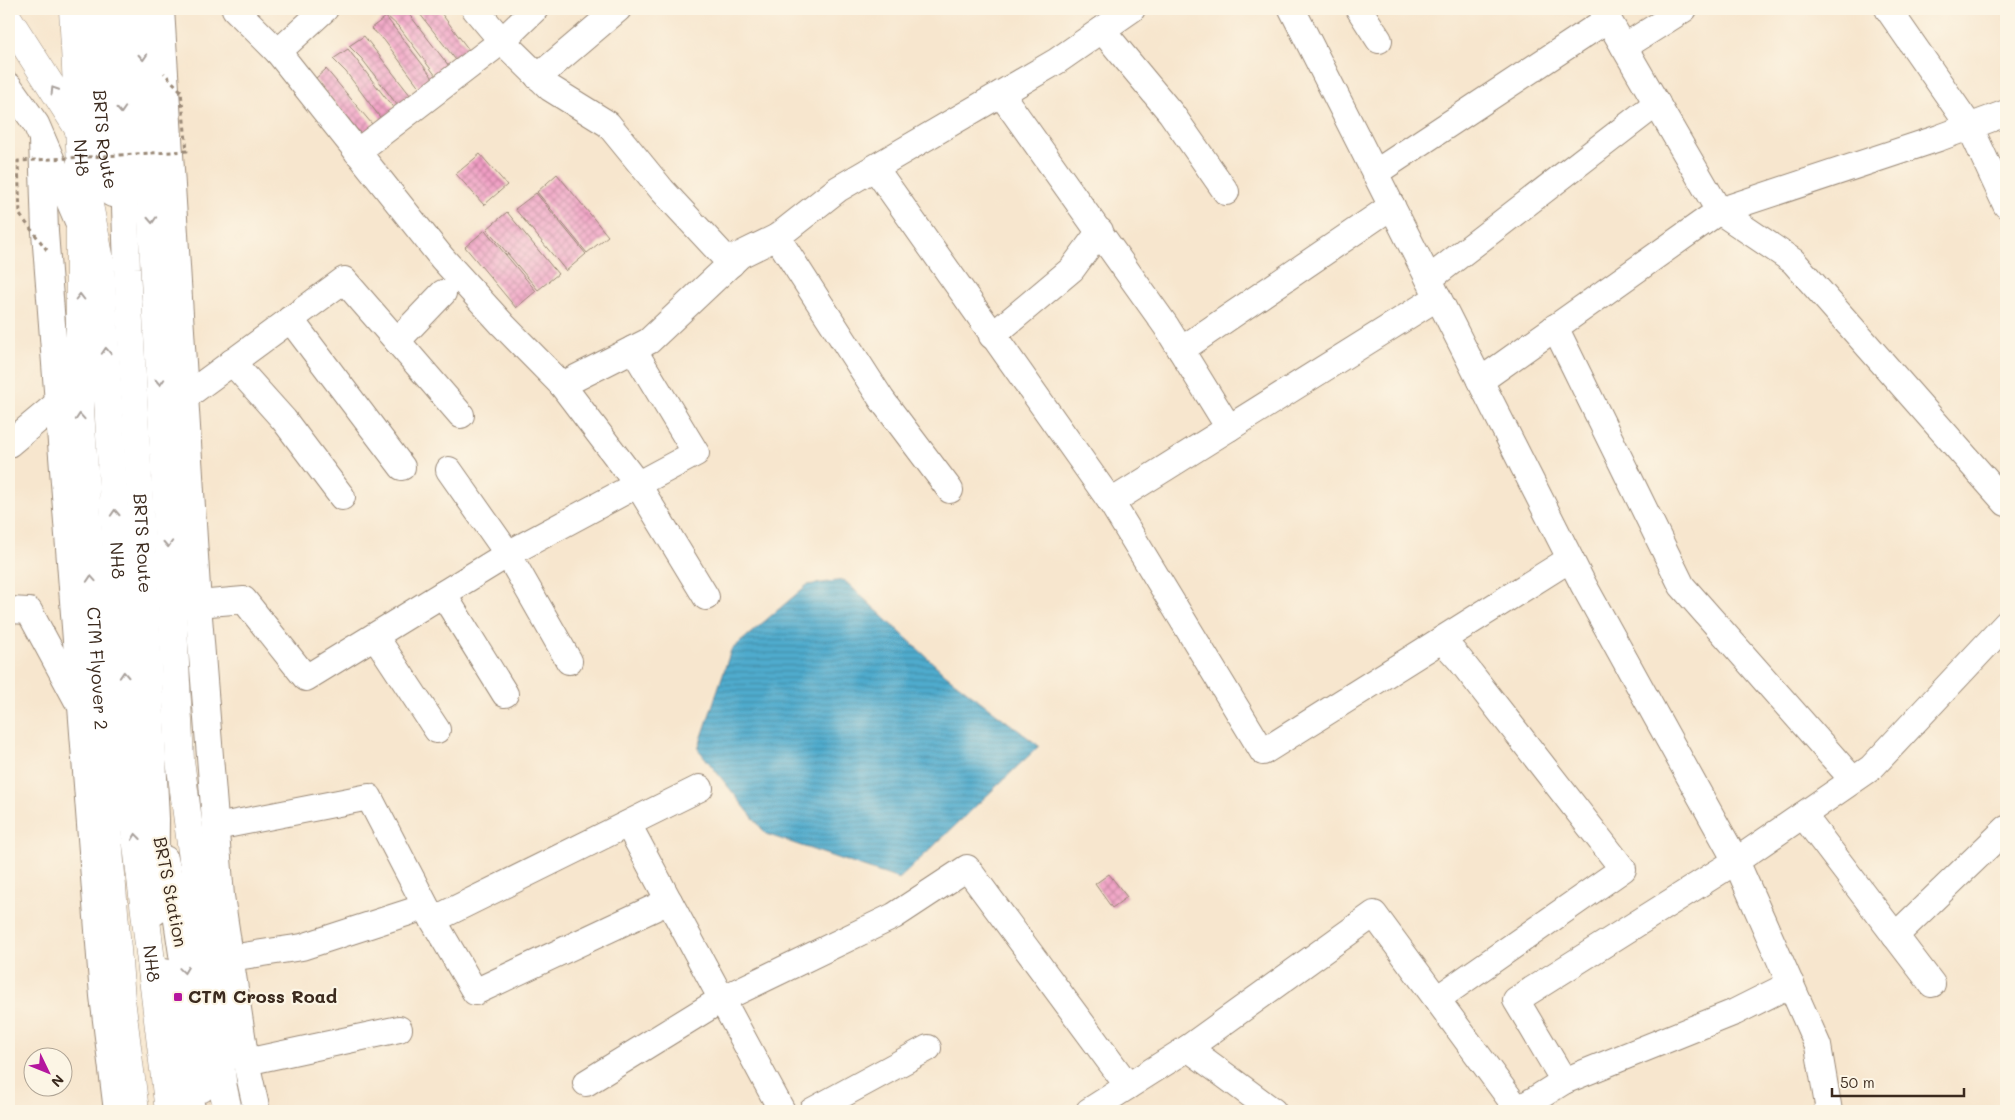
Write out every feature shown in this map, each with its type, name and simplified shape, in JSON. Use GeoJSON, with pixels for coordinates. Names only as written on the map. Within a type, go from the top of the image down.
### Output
{"type":"FeatureCollection","features":[{"type":"Feature","properties":{"kind":"main road","name":"NH8"},"geometry":{"type":"LineString","coordinates":[[73,9],[81,166],[100,260],[130,787],[169,1111]]}},
{"type":"Feature","properties":{"kind":"main road"},"geometry":{"type":"LineString","coordinates":[[141,9],[179,753],[223,1088],[228,1111]]}},
{"type":"Feature","properties":{"kind":"main road"},"geometry":{"type":"LineString","coordinates":[[9,20],[80,132]]}},
{"type":"Feature","properties":{"kind":"main road","name":"CTM Flyover 2"},"geometry":{"type":"LineString","coordinates":[[81,166],[80,409],[108,837],[121,999],[135,1111]]}},
{"type":"Feature","properties":{"kind":"street","name":"BRTS Route"},"geometry":{"type":"LineString","coordinates":[[94,9],[103,148],[127,268]]}},
{"type":"Feature","properties":{"kind":"street","name":"BRTS Route"},"geometry":{"type":"LineString","coordinates":[[116,9],[127,268],[146,591],[156,819]]}},
{"type":"Feature","properties":{"kind":"street"},"geometry":{"type":"LineString","coordinates":[[161,9],[198,604],[221,896],[246,1062],[258,1111]]}},
{"type":"Feature","properties":{"kind":"street"},"geometry":{"type":"LineString","coordinates":[[235,9],[278,52],[448,265],[562,386],[638,485],[706,597]]}},
{"type":"Feature","properties":{"kind":"street"},"geometry":{"type":"LineString","coordinates":[[278,52],[325,9]]}},
{"type":"Feature","properties":{"kind":"street"},"geometry":{"type":"LineString","coordinates":[[475,9],[502,41],[550,88],[608,124],[662,190],[731,264]]}},
{"type":"Feature","properties":{"kind":"street"},"geometry":{"type":"LineString","coordinates":[[357,152],[502,41],[535,9]]}},
{"type":"Feature","properties":{"kind":"street"},"geometry":{"type":"LineString","coordinates":[[538,77],[618,9]]}},
{"type":"Feature","properties":{"kind":"street"},"geometry":{"type":"LineString","coordinates":[[562,386],[648,341],[740,255],[777,237],[838,189],[1057,62],[1132,9]]}},
{"type":"Feature","properties":{"kind":"street"},"geometry":{"type":"LineString","coordinates":[[1292,9],[1570,559],[1736,861],[1818,1046],[1829,1111]]}},
{"type":"Feature","properties":{"kind":"street"},"geometry":{"type":"LineString","coordinates":[[1359,9],[1379,40]]}},
{"type":"Feature","properties":{"kind":"street"},"geometry":{"type":"LineString","coordinates":[[1624,47],[1684,9]]}},
{"type":"Feature","properties":{"kind":"street"},"geometry":{"type":"LineString","coordinates":[[1888,9],[1970,127],[2006,205]]}},
{"type":"Feature","properties":{"kind":"street"},"geometry":{"type":"LineString","coordinates":[[1375,173],[1605,14],[1719,211],[1793,261],[2006,503]]}},
{"type":"Feature","properties":{"kind":"street"},"geometry":{"type":"LineString","coordinates":[[1102,30],[1171,113],[1226,192]]}},
{"type":"Feature","properties":{"kind":"street"},"geometry":{"type":"LineString","coordinates":[[9,86],[17,114],[36,124],[80,226]]}},
{"type":"Feature","properties":{"kind":"street"},"geometry":{"type":"LineString","coordinates":[[1001,94],[1100,231],[1181,350],[1229,428]]}},
{"type":"Feature","properties":{"kind":"street"},"geometry":{"type":"LineString","coordinates":[[1111,502],[1229,428],[1433,288],[1657,103]]}},
{"type":"Feature","properties":{"kind":"street"},"geometry":{"type":"LineString","coordinates":[[1480,380],[1719,211],[1970,127],[2006,113]]}},
{"type":"Feature","properties":{"kind":"street"},"geometry":{"type":"LineString","coordinates":[[42,138],[47,250],[103,996],[117,1111]]}},
{"type":"Feature","properties":{"kind":"street"},"geometry":{"type":"LineString","coordinates":[[875,168],[1111,502],[1263,752],[1570,559]]}},
{"type":"Feature","properties":{"kind":"street"},"geometry":{"type":"LineString","coordinates":[[1181,350],[1392,206]]}},
{"type":"Feature","properties":{"kind":"street"},"geometry":{"type":"LineString","coordinates":[[992,336],[1072,269],[1100,231]]}},
{"type":"Feature","properties":{"kind":"street"},"geometry":{"type":"LineString","coordinates":[[777,237],[882,400],[950,490]]}},
{"type":"Feature","properties":{"kind":"street"},"geometry":{"type":"LineString","coordinates":[[185,397],[344,280],[461,415]]}},
{"type":"Feature","properties":{"kind":"street"},"geometry":{"type":"LineString","coordinates":[[397,341],[443,293]]}},
{"type":"Feature","properties":{"kind":"street"},"geometry":{"type":"LineString","coordinates":[[290,319],[402,467]]}},
{"type":"Feature","properties":{"kind":"street"},"geometry":{"type":"LineString","coordinates":[[1555,327],[1682,586],[1852,780]]}},
{"type":"Feature","properties":{"kind":"street"},"geometry":{"type":"LineString","coordinates":[[198,604],[244,600],[306,678],[508,554],[696,453],[633,349]]}},
{"type":"Feature","properties":{"kind":"street"},"geometry":{"type":"LineString","coordinates":[[232,362],[284,420],[342,497]]}},
{"type":"Feature","properties":{"kind":"street"},"geometry":{"type":"LineString","coordinates":[[9,444],[58,403]]}},
{"type":"Feature","properties":{"kind":"street"},"geometry":{"type":"LineString","coordinates":[[449,470],[508,554],[569,661]]}},
{"type":"Feature","properties":{"kind":"street"},"geometry":{"type":"LineString","coordinates":[[443,594],[505,694]]}},
{"type":"Feature","properties":{"kind":"street"},"geometry":{"type":"LineString","coordinates":[[9,610],[29,611],[82,709]]}},
{"type":"Feature","properties":{"kind":"street"},"geometry":{"type":"LineString","coordinates":[[1564,1081],[1516,1000],[1736,861],[1871,768],[2006,624]]}},
{"type":"Feature","properties":{"kind":"street"},"geometry":{"type":"LineString","coordinates":[[376,636],[437,730]]}},
{"type":"Feature","properties":{"kind":"street"},"geometry":{"type":"LineString","coordinates":[[1437,999],[1623,870],[1466,667],[1442,640]]}},
{"type":"Feature","properties":{"kind":"street"},"geometry":{"type":"LineString","coordinates":[[179,753],[210,750]]}},
{"type":"Feature","properties":{"kind":"street"},"geometry":{"type":"LineString","coordinates":[[230,958],[302,947],[429,914],[628,824],[700,788]]}},
{"type":"Feature","properties":{"kind":"street"},"geometry":{"type":"LineString","coordinates":[[216,827],[369,797],[429,914],[475,992],[670,901]]}},
{"type":"Feature","properties":{"kind":"street"},"geometry":{"type":"LineString","coordinates":[[1803,815],[1932,984]]}},
{"type":"Feature","properties":{"kind":"street","name":"BRTS Station"},"geometry":{"type":"LineString","coordinates":[[156,819],[154,905],[182,1074],[194,1111]]}},
{"type":"Feature","properties":{"kind":"street","name":"BRTS Station"},"geometry":{"type":"LineString","coordinates":[[156,819],[174,900],[205,1111]]}},
{"type":"Feature","properties":{"kind":"street"},"geometry":{"type":"LineString","coordinates":[[628,824],[782,1111]]}},
{"type":"Feature","properties":{"kind":"street"},"geometry":{"type":"LineString","coordinates":[[1896,936],[2006,829]]}},
{"type":"Feature","properties":{"kind":"street"},"geometry":{"type":"LineString","coordinates":[[586,1083],[722,998],[894,916],[967,868],[1128,1086]]}},
{"type":"Feature","properties":{"kind":"street"},"geometry":{"type":"LineString","coordinates":[[1089,1111],[1188,1048],[1374,914],[1519,1110],[1564,1081],[1735,1012],[1791,984]]}},
{"type":"Feature","properties":{"kind":"street"},"geometry":{"type":"LineString","coordinates":[[246,1062],[399,1029]]}},
{"type":"Feature","properties":{"kind":"street"},"geometry":{"type":"LineString","coordinates":[[812,1111],[928,1048]]}},
{"type":"Feature","properties":{"kind":"street"},"geometry":{"type":"LineString","coordinates":[[1188,1048],[1273,1111]]}},
{"type":"Feature","properties":{"kind":"path"},"geometry":{"type":"LineString","coordinates":[[47,250],[20,215],[18,161],[187,151],[181,90],[164,73]]}},
{"type":"Feature","properties":{"kind":"water"},"geometry":{"type":"Polygon","coordinates":[[[844,580],[946,675],[1039,746],[899,879],[766,834],[698,749],[731,650],[807,585],[844,580]]]}},
{"type":"Feature","properties":{"kind":"building"},"geometry":{"type":"Polygon","coordinates":[[[397,9],[405,9],[452,70],[439,80],[400,28],[387,16],[397,9]]]}},
{"type":"Feature","properties":{"kind":"building"},"geometry":{"type":"Polygon","coordinates":[[[416,9],[438,9],[472,54],[459,64],[416,9]]]}},
{"type":"Feature","properties":{"kind":"building"},"geometry":{"type":"Polygon","coordinates":[[[386,17],[436,82],[423,92],[384,40],[371,28],[386,17]]]}},
{"type":"Feature","properties":{"kind":"building"},"geometry":{"type":"Polygon","coordinates":[[[364,36],[414,100],[401,110],[362,59],[349,46],[364,36]]]}},
{"type":"Feature","properties":{"kind":"building"},"geometry":{"type":"Polygon","coordinates":[[[348,49],[398,114],[385,124],[346,72],[333,59],[348,49]]]}},
{"type":"Feature","properties":{"kind":"building"},"geometry":{"type":"Polygon","coordinates":[[[326,69],[377,130],[366,140],[315,79],[326,69]]]}},
{"type":"Feature","properties":{"kind":"building"},"geometry":{"type":"Polygon","coordinates":[[[480,154],[507,185],[484,205],[456,174],[480,154]]]}},
{"type":"Feature","properties":{"kind":"building"},"geometry":{"type":"Polygon","coordinates":[[[557,174],[608,236],[587,253],[537,192],[557,174]]]}},
{"type":"Feature","properties":{"kind":"building"},"geometry":{"type":"Polygon","coordinates":[[[536,193],[586,254],[566,271],[515,209],[536,193]]]}},
{"type":"Feature","properties":{"kind":"building"},"geometry":{"type":"Polygon","coordinates":[[[507,212],[558,274],[538,290],[487,229],[507,212]]]}},
{"type":"Feature","properties":{"kind":"building"},"geometry":{"type":"Polygon","coordinates":[[[485,230],[536,291],[516,308],[465,247],[485,230]]]}},
{"type":"Feature","properties":{"kind":"building"},"geometry":{"type":"Polygon","coordinates":[[[1109,874],[1127,897],[1112,908],[1095,884],[1109,874]]]}},
{"type":"Feature","properties":{"kind":"place","name":"CTM Cross Road"},"geometry":{"type":"Point","coordinates":[178,997]}}]}
